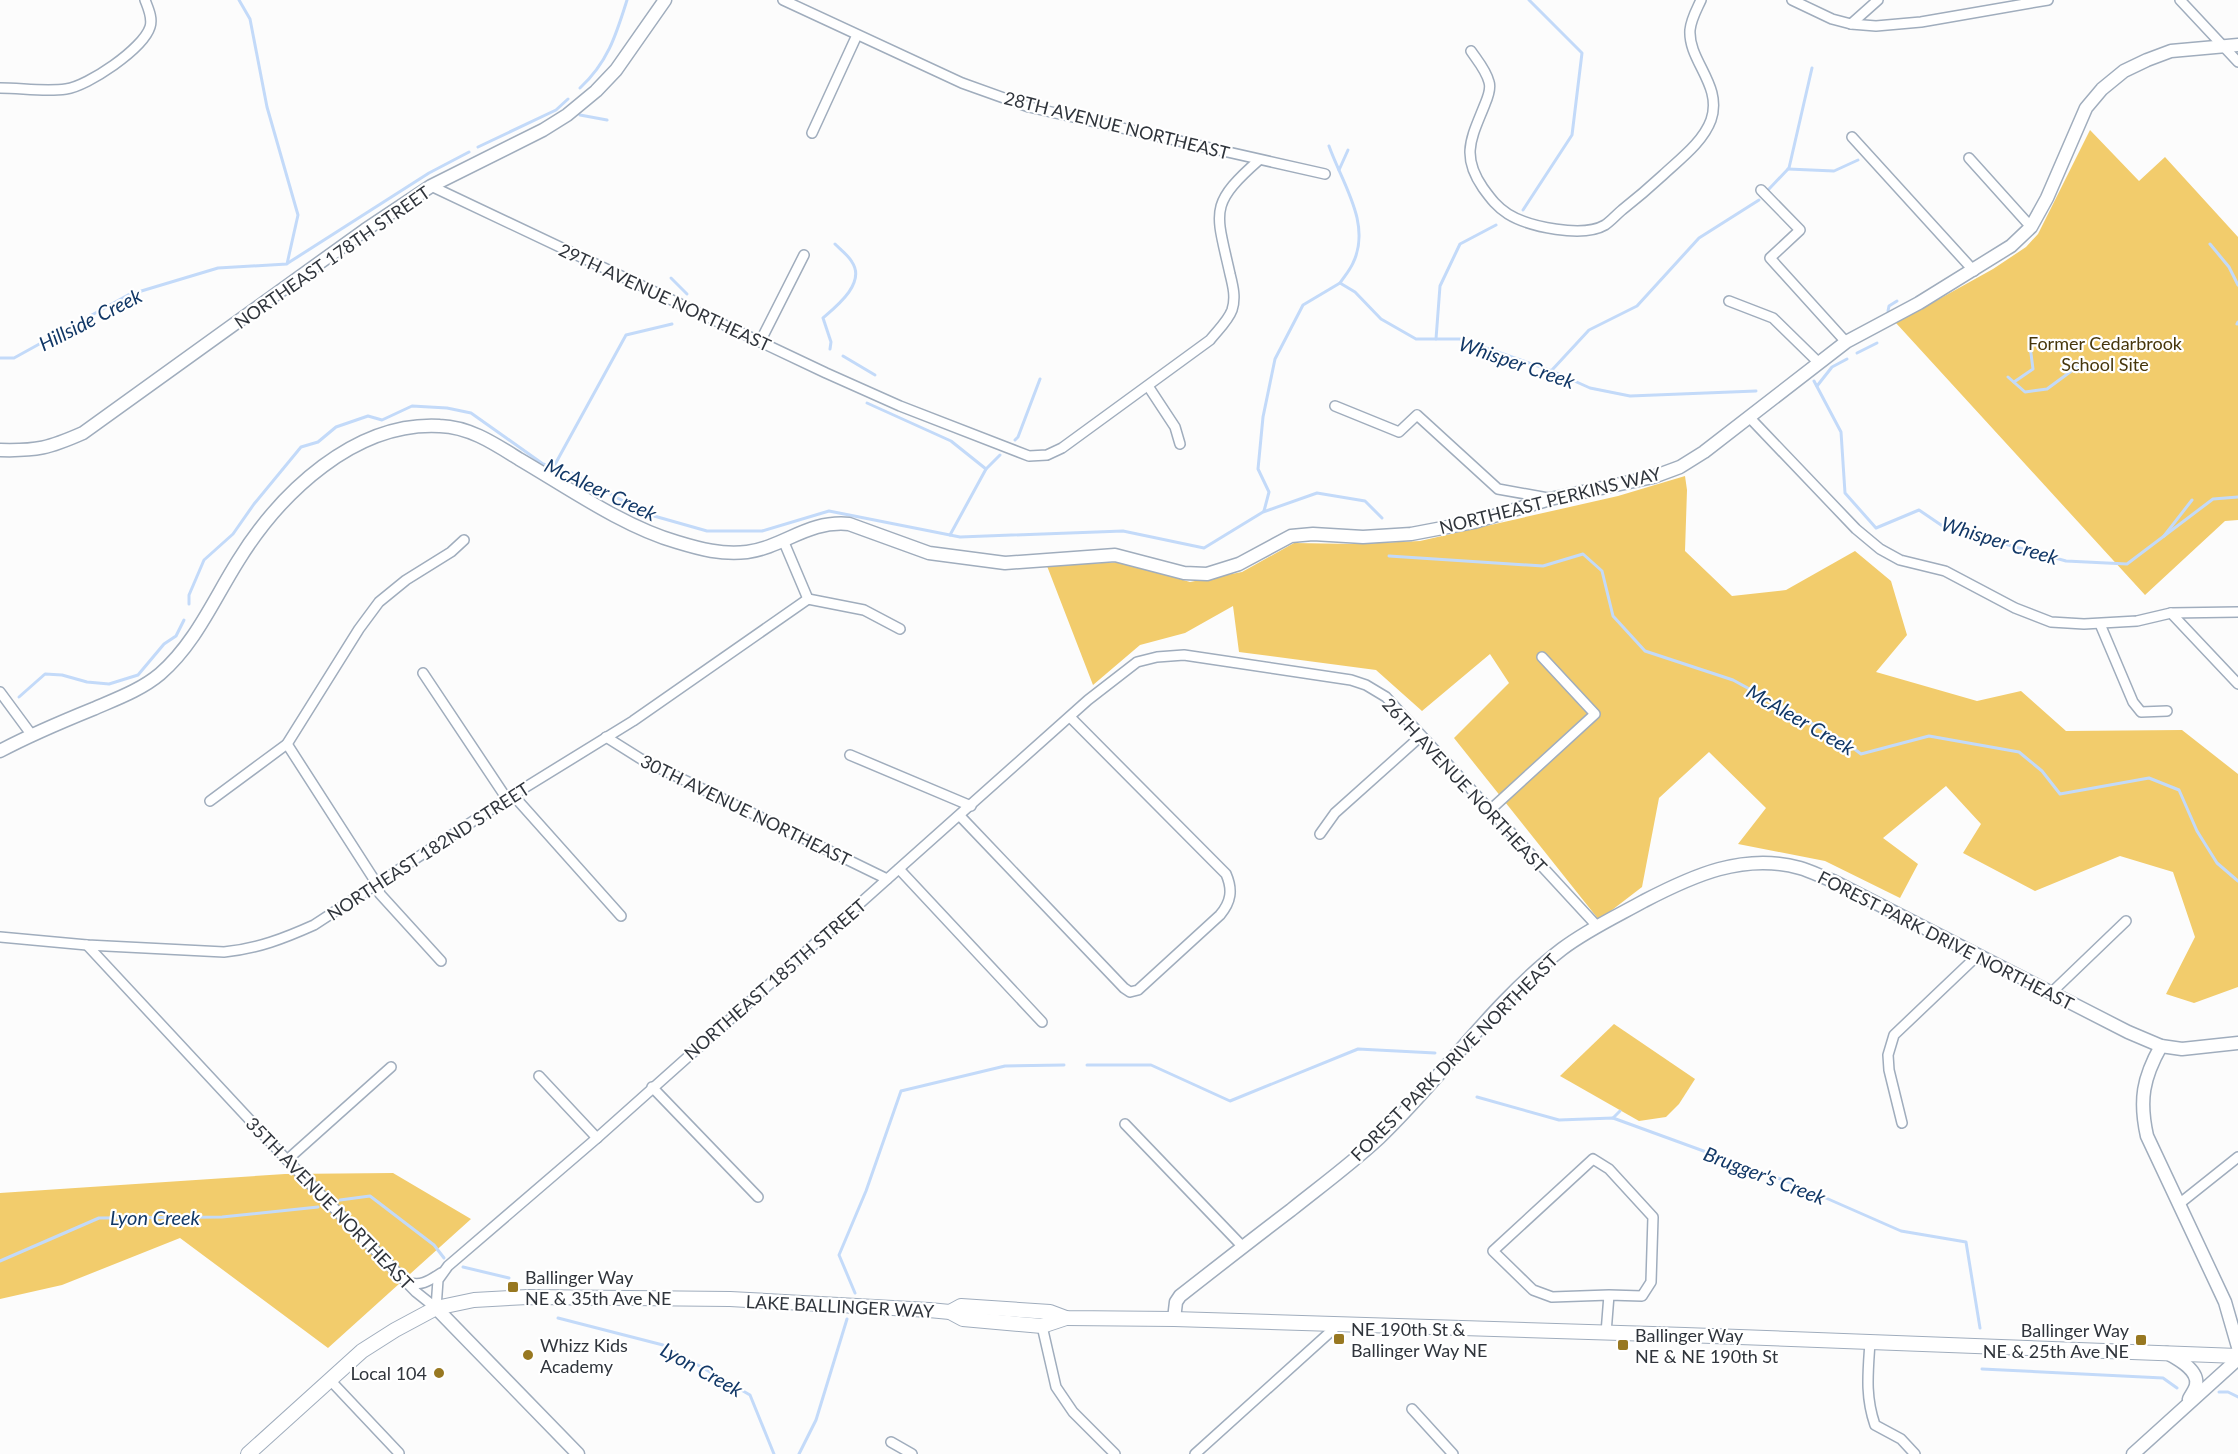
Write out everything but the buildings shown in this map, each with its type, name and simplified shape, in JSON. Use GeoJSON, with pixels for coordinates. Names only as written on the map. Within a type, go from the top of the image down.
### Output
{"type":"FeatureCollection","features":[{"type":"Feature","properties":{"kind":"main road","name":"LAKE BALLINGER WAY"},"geometry":{"type":"LineString","coordinates":[[248,1454],[362,1351],[436,1308],[474,1300],[528,1297],[730,1299],[950,1312],[963,1319],[1042,1326],[1066,1318]]}},
{"type":"Feature","properties":{"kind":"main road","name":"LAKE BALLINGER WAY"},"geometry":{"type":"LineString","coordinates":[[950,1312],[961,1306],[1050,1312],[1066,1318]]}},
{"type":"Feature","properties":{"kind":"main road"},"geometry":{"type":"LineString","coordinates":[[1066,1318],[1174,1319],[1870,1342],[2167,1353],[2238,1358]]}},
{"type":"Feature","properties":{"kind":"street"},"geometry":{"type":"LineString","coordinates":[[0,88],[65,90],[85,84],[108,70],[142,40],[151,26],[150,13],[145,0]]}},
{"type":"Feature","properties":{"kind":"street","name":"NORTHEAST 178TH STREET"},"geometry":{"type":"LineString","coordinates":[[0,450],[32,451],[57,445],[83,433],[361,233],[431,186],[543,130],[567,115],[596,92],[616,70],[665,0]]}},
{"type":"Feature","properties":{"kind":"street","name":"28TH AVENUE NORTHEAST"},"geometry":{"type":"LineString","coordinates":[[783,0],[962,83],[1029,107],[1325,174]]}},
{"type":"Feature","properties":{"kind":"street"},"geometry":{"type":"LineString","coordinates":[[1471,51],[1490,83],[1488,97],[1473,131],[1469,149],[1473,170],[1482,186],[1496,205],[1510,216],[1534,225],[1590,231],[1605,225],[1658,180],[1701,137],[1711,119],[1713,101],[1710,82],[1692,46],[1690,29],[1701,0]]}},
{"type":"Feature","properties":{"kind":"street"},"geometry":{"type":"LineString","coordinates":[[1792,0],[1832,19],[1851,24],[1876,26],[1909,23],[2048,0]]}},
{"type":"Feature","properties":{"kind":"street"},"geometry":{"type":"LineString","coordinates":[[1851,24],[1878,0]]}},
{"type":"Feature","properties":{"kind":"street"},"geometry":{"type":"LineString","coordinates":[[2180,0],[2238,62]]}},
{"type":"Feature","properties":{"kind":"street"},"geometry":{"type":"LineString","coordinates":[[812,133],[857,35]]}},
{"type":"Feature","properties":{"kind":"street","name":"NORTHEAST PERKINS WAY"},"geometry":{"type":"LineString","coordinates":[[0,751],[31,734],[123,696],[160,674],[199,627],[252,539],[286,499],[315,474],[364,441],[404,428],[443,426],[476,434],[623,520],[672,541],[716,552],[748,552],[819,525],[836,523],[849,524],[929,553],[1005,563],[1115,555],[1184,573],[1207,574],[1239,564],[1291,536],[1313,534],[1363,537],[1411,534],[1474,522],[1550,499],[1653,477],[1680,467],[1704,452],[1846,342],[1974,271],[2011,246],[2031,227],[2047,198],[2086,108],[2102,89],[2124,71],[2171,51],[2238,45]]}},
{"type":"Feature","properties":{"kind":"street"},"geometry":{"type":"LineString","coordinates":[[1852,137],[1974,271]]}},
{"type":"Feature","properties":{"kind":"street"},"geometry":{"type":"LineString","coordinates":[[1969,158],[2031,227]]}},
{"type":"Feature","properties":{"kind":"street","name":"29TH AVENUE NORTHEAST"},"geometry":{"type":"LineString","coordinates":[[431,186],[900,406],[1029,456],[1047,455],[1062,448],[1210,340],[1232,311],[1235,294],[1218,222],[1220,207],[1235,181],[1259,159]]}},
{"type":"Feature","properties":{"kind":"street"},"geometry":{"type":"LineString","coordinates":[[1761,190],[1800,230],[1770,258],[1846,342]]}},
{"type":"Feature","properties":{"kind":"street"},"geometry":{"type":"LineString","coordinates":[[760,342],[804,255]]}},
{"type":"Feature","properties":{"kind":"street"},"geometry":{"type":"LineString","coordinates":[[1729,301],[1773,318],[1818,362]]}},
{"type":"Feature","properties":{"kind":"street"},"geometry":{"type":"LineString","coordinates":[[1148,386],[1175,427],[1180,444]]}},
{"type":"Feature","properties":{"kind":"street"},"geometry":{"type":"LineString","coordinates":[[1335,406],[1399,432],[1417,415],[1498,489],[1550,499]]}},
{"type":"Feature","properties":{"kind":"street"},"geometry":{"type":"LineString","coordinates":[[1749,417],[1856,529],[1880,549],[1899,560],[1945,571],[2015,608],[2051,622],[2100,624],[2137,621],[2171,613],[2238,612]]}},
{"type":"Feature","properties":{"kind":"street"},"geometry":{"type":"LineString","coordinates":[[210,801],[287,744],[359,628],[379,602],[406,580],[451,552],[464,540]]}},
{"type":"Feature","properties":{"kind":"street"},"geometry":{"type":"LineString","coordinates":[[783,540],[807,600],[864,610],[900,629]]}},
{"type":"Feature","properties":{"kind":"street","name":"NORTHEAST 182ND STREET"},"geometry":{"type":"LineString","coordinates":[[0,937],[87,945],[224,951],[246,950],[280,940],[314,925],[510,797],[633,721],[807,600]]}},
{"type":"Feature","properties":{"kind":"street"},"geometry":{"type":"LineString","coordinates":[[2171,613],[2238,684]]}},
{"type":"Feature","properties":{"kind":"street"},"geometry":{"type":"LineString","coordinates":[[2100,624],[2133,702],[2141,712],[2167,711]]}},
{"type":"Feature","properties":{"kind":"street","name":"26TH AVENUE NORTHEAST"},"geometry":{"type":"LineString","coordinates":[[1137,662],[1157,657],[1184,655],[1351,680],[1366,685],[1386,697],[1489,811],[1598,926]]}},
{"type":"Feature","properties":{"kind":"street"},"geometry":{"type":"LineString","coordinates":[[1489,811],[1595,714],[1542,657]]}},
{"type":"Feature","properties":{"kind":"street","name":"NORTHEAST 185TH STREET"},"geometry":{"type":"LineString","coordinates":[[403,1280],[416,1285],[424,1284],[443,1272],[597,1138],[1088,700],[1137,662]]}},
{"type":"Feature","properties":{"kind":"street"},"geometry":{"type":"LineString","coordinates":[[423,673],[510,797],[621,916]]}},
{"type":"Feature","properties":{"kind":"street"},"geometry":{"type":"LineString","coordinates":[[4,698],[31,734]]}},
{"type":"Feature","properties":{"kind":"street"},"geometry":{"type":"LineString","coordinates":[[960,816],[1130,992],[1138,990],[1227,907],[1230,884],[1226,874],[1070,717]]}},
{"type":"Feature","properties":{"kind":"street"},"geometry":{"type":"LineString","coordinates":[[1320,834],[1335,813],[1421,735]]}},
{"type":"Feature","properties":{"kind":"street","name":"30TH AVENUE NORTHEAST"},"geometry":{"type":"LineString","coordinates":[[606,737],[641,759],[887,879]]}},
{"type":"Feature","properties":{"kind":"street"},"geometry":{"type":"LineString","coordinates":[[287,744],[377,884],[380,894],[441,961]]}},
{"type":"Feature","properties":{"kind":"street"},"geometry":{"type":"LineString","coordinates":[[850,755],[971,806]]}},
{"type":"Feature","properties":{"kind":"street","name":"FOREST PARK DRIVE NORTHEAST"},"geometry":{"type":"LineString","coordinates":[[1174,1319],[1176,1302],[1180,1296],[1376,1140],[1406,1111],[1531,975],[1563,948],[1598,926],[1692,877],[1719,867],[1759,863],[1777,864],[1799,868],[1833,881],[2127,1032],[2161,1046],[2182,1049],[2238,1043]]}},
{"type":"Feature","properties":{"kind":"street"},"geometry":{"type":"LineString","coordinates":[[899,869],[1042,1022]]}},
{"type":"Feature","properties":{"kind":"street"},"geometry":{"type":"LineString","coordinates":[[2051,993],[2126,921]]}},
{"type":"Feature","properties":{"kind":"street","name":"35TH AVENUE NORTHEAST"},"geometry":{"type":"LineString","coordinates":[[87,945],[287,1160],[403,1280],[436,1308],[578,1454]]}},
{"type":"Feature","properties":{"kind":"street"},"geometry":{"type":"LineString","coordinates":[[1902,1123],[1889,1070],[1888,1054],[1894,1035],[1978,956]]}},
{"type":"Feature","properties":{"kind":"street"},"geometry":{"type":"LineString","coordinates":[[2161,1046],[2148,1069],[2143,1095],[2142,1116],[2146,1136],[2225,1302],[2238,1347]]}},
{"type":"Feature","properties":{"kind":"street"},"geometry":{"type":"LineString","coordinates":[[287,1160],[391,1067]]}},
{"type":"Feature","properties":{"kind":"street"},"geometry":{"type":"LineString","coordinates":[[539,1076],[597,1138]]}},
{"type":"Feature","properties":{"kind":"street"},"geometry":{"type":"LineString","coordinates":[[652,1088],[758,1197]]}},
{"type":"Feature","properties":{"kind":"street"},"geometry":{"type":"LineString","coordinates":[[1125,1124],[1243,1247]]}},
{"type":"Feature","properties":{"kind":"street"},"geometry":{"type":"LineString","coordinates":[[2179,1204],[2238,1157]]}},
{"type":"Feature","properties":{"kind":"street"},"geometry":{"type":"LineString","coordinates":[[1593,1159],[1610,1169],[1653,1217],[1650,1282],[1642,1296],[1609,1295],[1552,1297],[1533,1290],[1493,1251],[1593,1159]]}},
{"type":"Feature","properties":{"kind":"street"},"geometry":{"type":"LineString","coordinates":[[436,1308],[438,1280],[443,1272]]}},
{"type":"Feature","properties":{"kind":"street"},"geometry":{"type":"LineString","coordinates":[[1606,1333],[1609,1295]]}},
{"type":"Feature","properties":{"kind":"street"},"geometry":{"type":"LineString","coordinates":[[1195,1454],[1338,1325]]}},
{"type":"Feature","properties":{"kind":"street"},"geometry":{"type":"LineString","coordinates":[[1042,1326],[1052,1374],[1059,1392],[1073,1412],[1115,1454]]}},
{"type":"Feature","properties":{"kind":"street"},"geometry":{"type":"LineString","coordinates":[[1870,1342],[1867,1373],[1868,1406],[1875,1425],[1901,1439],[1915,1454]]}},
{"type":"Feature","properties":{"kind":"street"},"geometry":{"type":"LineString","coordinates":[[2167,1353],[2184,1363],[2196,1378],[2196,1386],[2183,1409]]}},
{"type":"Feature","properties":{"kind":"street"},"geometry":{"type":"LineString","coordinates":[[2133,1454],[2238,1358]]}},
{"type":"Feature","properties":{"kind":"street"},"geometry":{"type":"LineString","coordinates":[[330,1380],[399,1453]]}},
{"type":"Feature","properties":{"kind":"street"},"geometry":{"type":"LineString","coordinates":[[1412,1409],[1453,1454]]}},
{"type":"Feature","properties":{"kind":"street"},"geometry":{"type":"LineString","coordinates":[[891,1442],[912,1454]]}},
{"type":"Feature","properties":{"kind":"green space","name":"Former Cedarbrook School Site"},"geometry":{"type":"Polygon","coordinates":[[[2090,130],[2139,181],[2165,157],[2238,237],[2238,520],[2225,521],[2145,595],[1896,323],[1993,269],[2026,247],[2038,234],[2090,130]]]}},
{"type":"Feature","properties":{"kind":"green space"},"geometry":{"type":"Polygon","coordinates":[[[1685,476],[1687,490],[1685,551],[1732,596],[1786,590],[1855,551],[1891,581],[1907,635],[1876,672],[1977,701],[2021,691],[2066,731],[2182,730],[2238,774],[2238,987],[2194,1003],[2166,994],[2195,937],[2173,872],[2120,856],[2035,891],[1963,853],[1981,824],[1946,786],[1883,838],[1918,864],[1900,898],[1825,861],[1738,844],[1766,808],[1709,752],[1659,798],[1642,887],[1599,920],[1454,738],[1509,683],[1490,654],[1422,711],[1376,670],[1239,652],[1233,606],[1185,633],[1140,645],[1093,685],[1047,566],[1121,562],[1190,582],[1242,572],[1294,543],[1356,544],[1420,541],[1618,496],[1685,476]]]}},
{"type":"Feature","properties":{"kind":"green space"},"geometry":{"type":"Polygon","coordinates":[[[1614,1024],[1695,1079],[1679,1104],[1666,1117],[1639,1121],[1560,1076],[1614,1024]]]}},
{"type":"Feature","properties":{"kind":"green space"},"geometry":{"type":"Polygon","coordinates":[[[393,1173],[471,1219],[328,1348],[180,1238],[62,1285],[0,1299],[0,1193],[285,1174],[393,1173]]]}},
{"type":"Feature","properties":{"kind":"waterway","name":"Hillside Creek"},"geometry":{"type":"LineString","coordinates":[[0,358],[14,358],[128,295],[218,268],[287,264],[298,215],[267,107],[250,19],[239,0]]}},
{"type":"Feature","properties":{"kind":"waterway"},"geometry":{"type":"LineString","coordinates":[[580,88],[598,68],[610,47],[627,0]]}},
{"type":"Feature","properties":{"kind":"waterway"},"geometry":{"type":"LineString","coordinates":[[1523,210],[1572,135],[1582,53],[1529,0]]}},
{"type":"Feature","properties":{"kind":"waterway"},"geometry":{"type":"LineString","coordinates":[[1769,189],[1789,168],[1812,68]]}},
{"type":"Feature","properties":{"kind":"waterway"},"geometry":{"type":"LineString","coordinates":[[478,147],[556,110],[568,99]]}},
{"type":"Feature","properties":{"kind":"waterway"},"geometry":{"type":"LineString","coordinates":[[580,115],[607,120]]}},
{"type":"Feature","properties":{"kind":"waterway"},"geometry":{"type":"LineString","coordinates":[[1329,146],[1353,204],[1359,233],[1358,248],[1353,263],[1340,283]]}},
{"type":"Feature","properties":{"kind":"waterway"},"geometry":{"type":"LineString","coordinates":[[1339,170],[1348,150]]}},
{"type":"Feature","properties":{"kind":"waterway","name":"Hillside Creek"},"geometry":{"type":"LineString","coordinates":[[288,263],[429,173],[469,152]]}},
{"type":"Feature","properties":{"kind":"waterway"},"geometry":{"type":"LineString","coordinates":[[1788,169],[1834,171],[1858,160]]}},
{"type":"Feature","properties":{"kind":"waterway"},"geometry":{"type":"LineString","coordinates":[[1552,370],[1589,330],[1637,306],[1699,238],[1759,200]]}},
{"type":"Feature","properties":{"kind":"waterway"},"geometry":{"type":"LineString","coordinates":[[1436,339],[1440,286],[1460,244],[1496,225]]}},
{"type":"Feature","properties":{"kind":"waterway"},"geometry":{"type":"LineString","coordinates":[[830,349],[831,342],[823,318],[848,293],[855,278],[852,262],[835,244]]}},
{"type":"Feature","properties":{"kind":"waterway"},"geometry":{"type":"LineString","coordinates":[[2210,244],[2229,267],[2238,285]]}},
{"type":"Feature","properties":{"kind":"waterway"},"geometry":{"type":"LineString","coordinates":[[671,278],[687,294]]}},
{"type":"Feature","properties":{"kind":"waterway","name":"Whisper Creek"},"geometry":{"type":"LineString","coordinates":[[1264,511],[1269,492],[1258,469],[1263,417],[1275,359],[1303,305],[1340,283],[1355,292],[1381,319],[1416,339],[1460,339],[1552,371],[1590,388],[1630,396],[1756,391]]}},
{"type":"Feature","properties":{"kind":"waterway"},"geometry":{"type":"LineString","coordinates":[[1888,311],[1889,306],[1897,301]]}},
{"type":"Feature","properties":{"kind":"waterway"},"geometry":{"type":"LineString","coordinates":[[553,468],[626,335],[672,324]]}},
{"type":"Feature","properties":{"kind":"waterway"},"geometry":{"type":"LineString","coordinates":[[1857,353],[1877,343]]}},
{"type":"Feature","properties":{"kind":"waterway"},"geometry":{"type":"LineString","coordinates":[[2014,382],[2033,369],[2030,346]]}},
{"type":"Feature","properties":{"kind":"waterway"},"geometry":{"type":"LineString","coordinates":[[843,356],[875,375]]}},
{"type":"Feature","properties":{"kind":"waterway"},"geometry":{"type":"LineString","coordinates":[[1817,386],[1832,367],[1847,359]]}},
{"type":"Feature","properties":{"kind":"waterway"},"geometry":{"type":"LineString","coordinates":[[2008,377],[2025,392],[2047,389],[2085,361]]}},
{"type":"Feature","properties":{"kind":"waterway"},"geometry":{"type":"LineString","coordinates":[[1015,440],[1040,379]]}},
{"type":"Feature","properties":{"kind":"waterway","name":"Whisper Creek"},"geometry":{"type":"LineString","coordinates":[[1814,381],[1841,432],[1845,493],[1876,528],[1919,510],[1944,527],[2066,561],[2127,564],[2213,499],[2238,497]]}},
{"type":"Feature","properties":{"kind":"waterway"},"geometry":{"type":"LineString","coordinates":[[867,403],[951,441],[986,469]]}},
{"type":"Feature","properties":{"kind":"waterway","name":"McAleer Creek"},"geometry":{"type":"LineString","coordinates":[[189,604],[189,595],[204,560],[233,534],[254,504],[301,447],[318,442],[336,427],[368,416],[382,420],[412,406],[447,408],[471,413],[543,464],[570,472],[647,514],[707,531],[762,531],[829,511],[960,537],[1123,531],[1204,548],[1263,512],[1317,493],[1365,501],[1382,518]]}},
{"type":"Feature","properties":{"kind":"waterway"},"geometry":{"type":"LineString","coordinates":[[950,535],[986,469],[1000,455]]}},
{"type":"Feature","properties":{"kind":"waterway"},"geometry":{"type":"LineString","coordinates":[[2164,536],[2192,500]]}},
{"type":"Feature","properties":{"kind":"waterway","name":"McAleer Creek"},"geometry":{"type":"LineString","coordinates":[[1389,556],[1543,566],[1583,554],[1602,571],[1613,616],[1645,651],[1733,680],[1844,741],[1861,754],[1929,736],[2019,752],[2042,771],[2060,794],[2149,778],[2179,790],[2197,831],[2217,863],[2238,881]]}},
{"type":"Feature","properties":{"kind":"waterway","name":"McAleer Creek"},"geometry":{"type":"LineString","coordinates":[[19,697],[45,674],[109,684],[138,675],[164,644],[176,636],[184,620]]}},
{"type":"Feature","properties":{"kind":"waterway"},"geometry":{"type":"LineString","coordinates":[[1087,1065],[1151,1065],[1230,1101],[1358,1049],[1435,1053]]}},
{"type":"Feature","properties":{"kind":"waterway"},"geometry":{"type":"LineString","coordinates":[[855,1293],[839,1255],[866,1191],[901,1091],[1005,1066],[1064,1065]]}},
{"type":"Feature","properties":{"kind":"waterway","name":"Brugger's Creek"},"geometry":{"type":"LineString","coordinates":[[1477,1097],[1559,1120],[1613,1118],[1794,1184],[1901,1231],[1966,1242],[1980,1328]]}},
{"type":"Feature","properties":{"kind":"waterway"},"geometry":{"type":"LineString","coordinates":[[1613,1118],[1620,1111]]}},
{"type":"Feature","properties":{"kind":"waterway","name":"Lyon Creek"},"geometry":{"type":"LineString","coordinates":[[340,1200],[370,1196],[434,1245],[444,1258]]}},
{"type":"Feature","properties":{"kind":"waterway","name":"Lyon Creek"},"geometry":{"type":"LineString","coordinates":[[0,1261],[99,1218],[222,1217],[318,1207]]}},
{"type":"Feature","properties":{"kind":"waterway","name":"Lyon Creek"},"geometry":{"type":"LineString","coordinates":[[463,1267],[509,1278]]}},
{"type":"Feature","properties":{"kind":"waterway","name":"Lyon Creek"},"geometry":{"type":"LineString","coordinates":[[558,1318],[663,1345],[750,1395],[774,1454]]}},
{"type":"Feature","properties":{"kind":"waterway"},"geometry":{"type":"LineString","coordinates":[[799,1454],[816,1420],[847,1319]]}},
{"type":"Feature","properties":{"kind":"waterway","name":"Brugger's Creek"},"geometry":{"type":"LineString","coordinates":[[1982,1369],[2163,1378],[2177,1388]]}},
{"type":"Feature","properties":{"kind":"waterway","name":"Brugger's Creek"},"geometry":{"type":"LineString","coordinates":[[2219,1392],[2228,1392],[2238,1397]]}},
{"type":"Feature","properties":{"kind":"place","name":"Ballinger Way NE & 35th Ave NE"},"geometry":{"type":"Point","coordinates":[513,1287]}},
{"type":"Feature","properties":{"kind":"place","name":"NE 190th St & Ballinger Way NE"},"geometry":{"type":"Point","coordinates":[1339,1339]}},
{"type":"Feature","properties":{"kind":"place","name":"Ballinger Way NE & 25th Ave NE"},"geometry":{"type":"Point","coordinates":[2141,1340]}},
{"type":"Feature","properties":{"kind":"place","name":"Ballinger Way NE & NE 190th St"},"geometry":{"type":"Point","coordinates":[1623,1345]}},
{"type":"Feature","properties":{"kind":"place","name":"Whizz Kids Academy"},"geometry":{"type":"Point","coordinates":[528,1355]}},
{"type":"Feature","properties":{"kind":"place","name":"Local 104"},"geometry":{"type":"Point","coordinates":[439,1373]}}]}
